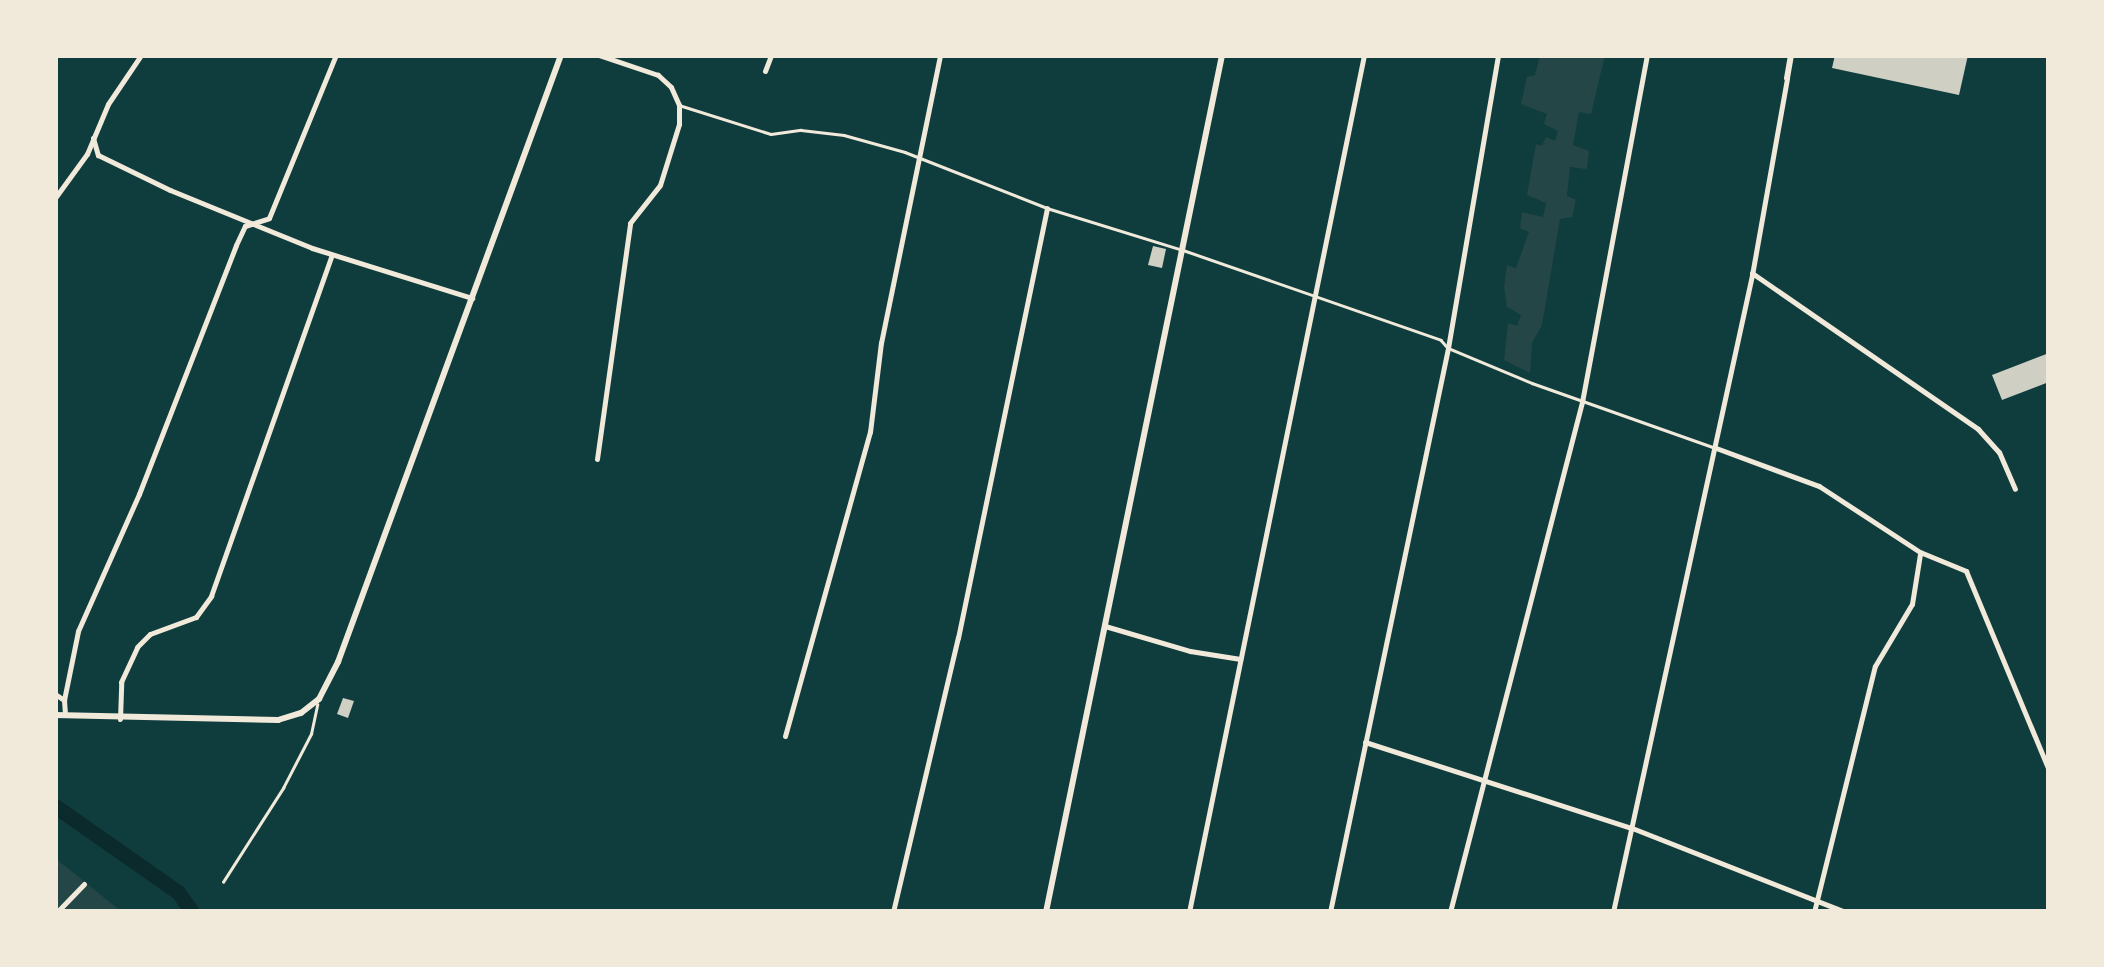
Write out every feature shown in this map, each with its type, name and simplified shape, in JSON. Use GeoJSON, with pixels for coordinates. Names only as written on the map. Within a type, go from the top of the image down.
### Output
{"type":"FeatureCollection","features":[{"type":"Feature","properties":{"kind":"street"},"geometry":{"type":"LineString","coordinates":[[55,198],[86,154],[108,104],[141,55]]}},
{"type":"Feature","properties":{"kind":"street"},"geometry":{"type":"LineString","coordinates":[[65,715],[64,700],[78,631],[138,494],[236,245],[245,226],[268,218],[336,55]]}},
{"type":"Feature","properties":{"kind":"street"},"geometry":{"type":"LineString","coordinates":[[55,715],[278,720],[301,713],[319,699],[338,662],[561,55]]}},
{"type":"Feature","properties":{"kind":"street"},"geometry":{"type":"LineString","coordinates":[[597,460],[628,230],[660,185],[679,124],[680,105],[671,87],[658,75],[599,55]]}},
{"type":"Feature","properties":{"kind":"street"},"geometry":{"type":"LineString","coordinates":[[765,71],[771,55]]}},
{"type":"Feature","properties":{"kind":"street"},"geometry":{"type":"LineString","coordinates":[[784,736],[870,432],[882,344],[940,55]]}},
{"type":"Feature","properties":{"kind":"street"},"geometry":{"type":"LineString","coordinates":[[1046,912],[1222,55]]}},
{"type":"Feature","properties":{"kind":"street"},"geometry":{"type":"LineString","coordinates":[[1189,912],[1364,55]]}},
{"type":"Feature","properties":{"kind":"street"},"geometry":{"type":"LineString","coordinates":[[1330,912],[1448,348],[1498,55]]}},
{"type":"Feature","properties":{"kind":"street"},"geometry":{"type":"LineString","coordinates":[[1450,912],[1582,402],[1647,55]]}},
{"type":"Feature","properties":{"kind":"street"},"geometry":{"type":"LineString","coordinates":[[1612,912],[1752,274],[1791,55]]}},
{"type":"Feature","properties":{"kind":"street"},"geometry":{"type":"LineString","coordinates":[[93,138],[98,155]]}},
{"type":"Feature","properties":{"kind":"street"},"geometry":{"type":"LineString","coordinates":[[86,154],[98,155],[332,255],[455,289],[472,298]]}},
{"type":"Feature","properties":{"kind":"street"},"geometry":{"type":"LineString","coordinates":[[893,912],[958,638],[1047,208]]}},
{"type":"Feature","properties":{"kind":"street"},"geometry":{"type":"LineString","coordinates":[[120,719],[121,682],[137,647],[150,634],[196,617],[211,596],[332,255]]}},
{"type":"Feature","properties":{"kind":"street"},"geometry":{"type":"LineString","coordinates":[[1752,274],[1943,403],[1999,452],[2015,489]]}},
{"type":"Feature","properties":{"kind":"street"},"geometry":{"type":"LineString","coordinates":[[1715,448],[1819,486],[1920,552],[1956,566],[1972,578],[2049,770]]}},
{"type":"Feature","properties":{"kind":"street"},"geometry":{"type":"LineString","coordinates":[[1814,912],[1882,655],[1915,594],[1920,552]]}},
{"type":"Feature","properties":{"kind":"street"},"geometry":{"type":"LineString","coordinates":[[1104,626],[1190,650],[1240,658]]}},
{"type":"Feature","properties":{"kind":"street"},"geometry":{"type":"LineString","coordinates":[[55,698],[64,700]]}},
{"type":"Feature","properties":{"kind":"street"},"geometry":{"type":"LineString","coordinates":[[1365,742],[1632,828],[1845,912]]}},
{"type":"Feature","properties":{"kind":"street"},"geometry":{"type":"LineString","coordinates":[[57,912],[84,884]]}},
{"type":"Feature","properties":{"kind":"lane"},"geometry":{"type":"LineString","coordinates":[[680,105],[771,134],[801,130],[844,135],[905,152],[1047,208],[1183,250],[1440,340],[1448,348],[1582,402],[1715,448]]}},
{"type":"Feature","properties":{"kind":"lane"},"geometry":{"type":"LineString","coordinates":[[223,882],[297,761],[311,734],[319,699]]}},
{"type":"Feature","properties":{"kind":"shaded area"},"geometry":{"type":"Polygon","coordinates":[[[1540,55],[1605,55],[1591,114],[1579,112],[1573,145],[1589,151],[1587,169],[1570,167],[1567,196],[1576,200],[1572,217],[1560,219],[1542,325],[1532,343],[1530,373],[1504,360],[1508,323],[1517,326],[1521,315],[1507,307],[1504,287],[1507,265],[1516,268],[1529,232],[1520,228],[1522,212],[1543,217],[1546,203],[1527,195],[1536,144],[1542,146],[1546,137],[1555,141],[1558,131],[1544,124],[1547,114],[1521,104],[1527,77],[1535,75],[1540,55]]]}},
{"type":"Feature","properties":{"kind":"shaded area"},"geometry":{"type":"Polygon","coordinates":[[[55,858],[122,912],[55,912],[55,858]]]}},
{"type":"Feature","properties":{"kind":"building"},"geometry":{"type":"Polygon","coordinates":[[[1835,55],[1968,55],[1959,95],[1832,68],[1835,55]]]}},
{"type":"Feature","properties":{"kind":"building"},"geometry":{"type":"Polygon","coordinates":[[[1153,246],[1166,249],[1162,268],[1148,265],[1153,246]]]}},
{"type":"Feature","properties":{"kind":"building"},"geometry":{"type":"Polygon","coordinates":[[[2049,353],[2049,382],[2002,400],[1992,375],[2049,353]]]}},
{"type":"Feature","properties":{"kind":"building"},"geometry":{"type":"Polygon","coordinates":[[[343,698],[354,701],[348,718],[337,714],[343,698]]]}},
{"type":"Feature","properties":{"kind":"waterway"},"geometry":{"type":"LineString","coordinates":[[55,806],[178,892],[192,912]]}}]}
